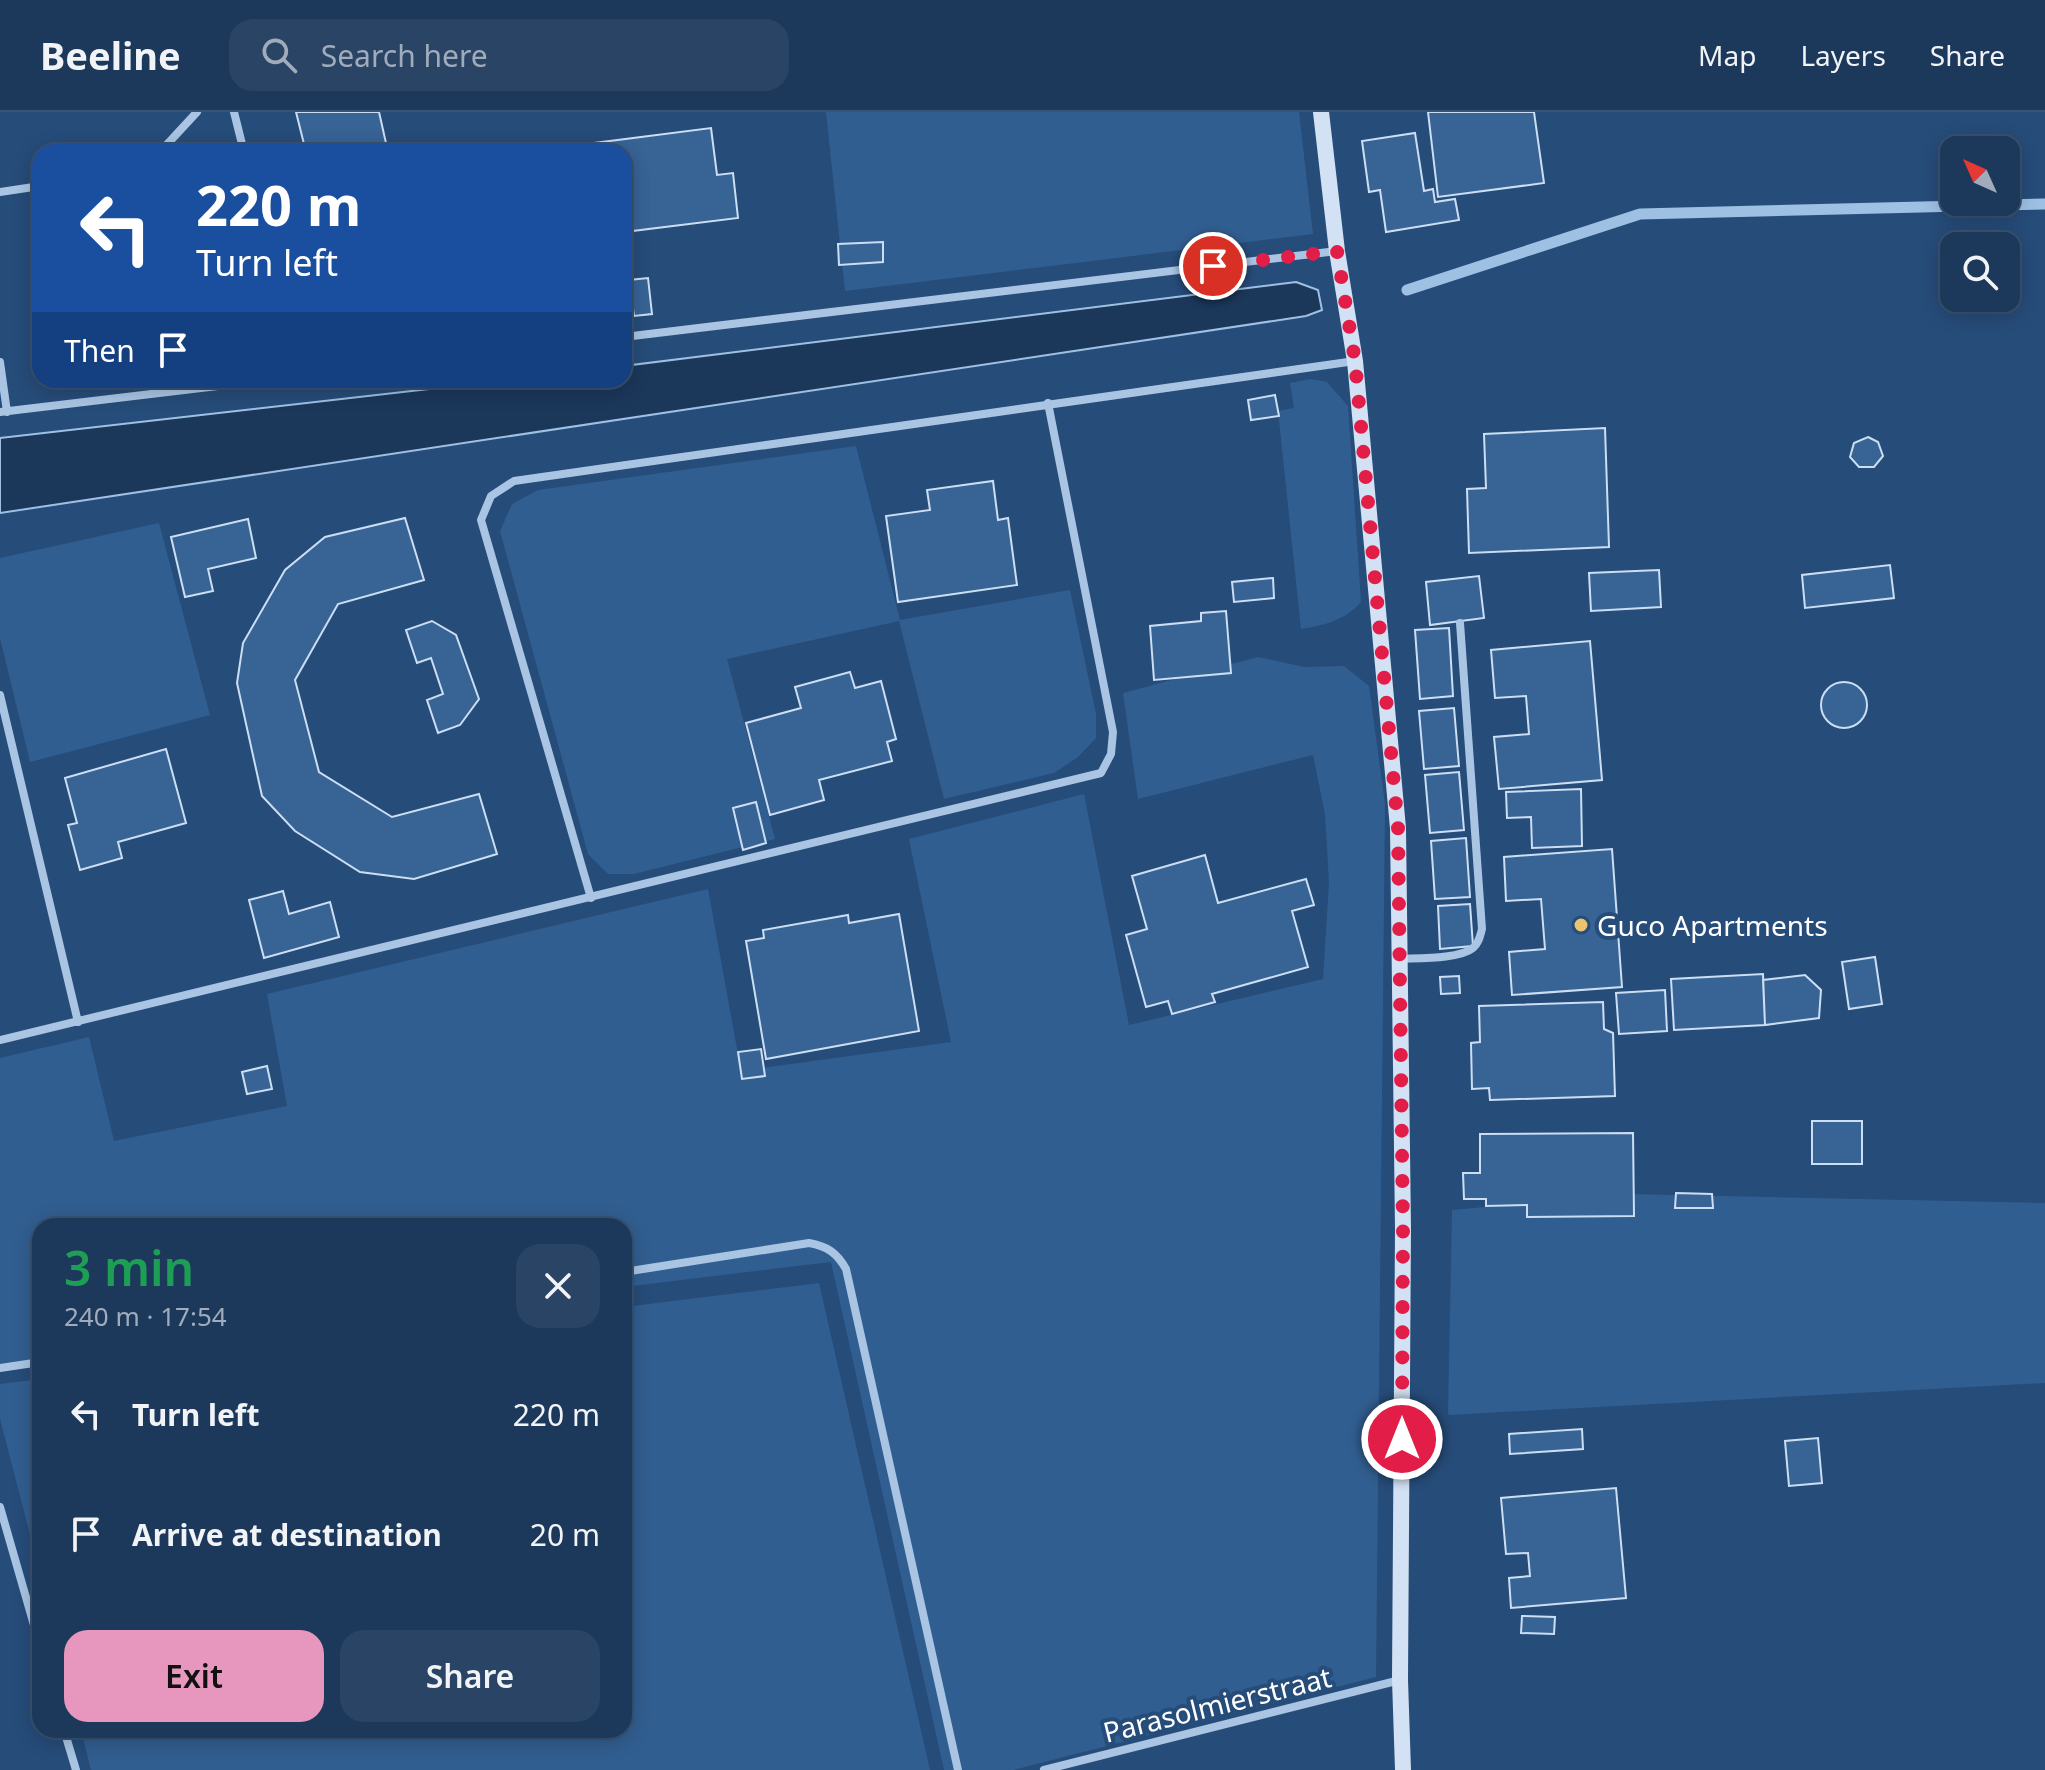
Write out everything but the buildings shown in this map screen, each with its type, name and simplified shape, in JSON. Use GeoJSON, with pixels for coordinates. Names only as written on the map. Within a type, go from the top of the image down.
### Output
{"type":"FeatureCollection","features":[{"type":"Feature","properties":{"kind":"main road"},"geometry":{"type":"LineString","coordinates":[[1321,112],[1337,251],[1355,361],[1398,828],[1403,1244],[1400,1680],[1403,1770]]}},
{"type":"Feature","properties":{"kind":"street"},"geometry":{"type":"LineString","coordinates":[[167,144],[197,112]]}},
{"type":"Feature","properties":{"kind":"street"},"geometry":{"type":"LineString","coordinates":[[234,112],[242,144]]}},
{"type":"Feature","properties":{"kind":"street"},"geometry":{"type":"LineString","coordinates":[[0,192],[32,187]]}},
{"type":"Feature","properties":{"kind":"street"},"geometry":{"type":"LineString","coordinates":[[632,336],[1337,251]]}},
{"type":"Feature","properties":{"kind":"street"},"geometry":{"type":"LineString","coordinates":[[591,898],[481,520],[491,496],[514,481],[1355,361]]}},
{"type":"Feature","properties":{"kind":"street"},"geometry":{"type":"LineString","coordinates":[[0,362],[4,412],[202,388]]}},
{"type":"Feature","properties":{"kind":"street"},"geometry":{"type":"LineString","coordinates":[[0,1040],[1101,773],[1111,754],[1113,732],[1048,403]]}},
{"type":"Feature","properties":{"kind":"street"},"geometry":{"type":"LineString","coordinates":[[1400,959],[1453,955],[1471,950],[1478,942],[1482,929],[1460,623]]}},
{"type":"Feature","properties":{"kind":"street"},"geometry":{"type":"LineString","coordinates":[[0,695],[78,1022]]}},
{"type":"Feature","properties":{"kind":"street"},"geometry":{"type":"LineString","coordinates":[[632,1271],[809,1243],[821,1245],[838,1256],[846,1269],[958,1770]]}},
{"type":"Feature","properties":{"kind":"street"},"geometry":{"type":"LineString","coordinates":[[0,1368],[32,1363]]}},
{"type":"Feature","properties":{"kind":"street"},"geometry":{"type":"LineString","coordinates":[[0,1507],[32,1618]]}},
{"type":"Feature","properties":{"kind":"street","name":"Parasolmierstraat"},"geometry":{"type":"LineString","coordinates":[[1044,1770],[1400,1680]]}},
{"type":"Feature","properties":{"kind":"street"},"geometry":{"type":"LineString","coordinates":[[66,1738],[76,1770]]}},
{"type":"Feature","properties":{"kind":"shaded area"},"geometry":{"type":"Polygon","coordinates":[[[826,112],[1299,112],[1313,234],[845,291],[826,112]]]}},
{"type":"Feature","properties":{"kind":"shaded area"},"geometry":{"type":"Polygon","coordinates":[[[1296,282],[1318,290],[1322,310],[1306,316],[0,513],[0,438],[438,388],[632,388],[632,365],[1296,282]]]}},
{"type":"Feature","properties":{"kind":"shaded area"},"geometry":{"type":"Polygon","coordinates":[[[1311,379],[1327,382],[1348,406],[1361,602],[1334,621],[1301,629],[1278,411],[1294,408],[1290,383],[1311,379]]]}},
{"type":"Feature","properties":{"kind":"shaded area"},"geometry":{"type":"Polygon","coordinates":[[[856,446],[900,620],[1070,590],[1096,714],[1096,738],[1078,757],[1054,773],[944,799],[899,621],[727,659],[775,839],[634,874],[608,874],[588,854],[500,531],[512,504],[538,490],[856,446]]]}},
{"type":"Feature","properties":{"kind":"shaded area"},"geometry":{"type":"Polygon","coordinates":[[[159,523],[210,715],[30,762],[0,638],[0,558],[159,523]]]}},
{"type":"Feature","properties":{"kind":"shaded area"},"geometry":{"type":"Polygon","coordinates":[[[1258,657],[1304,667],[1344,666],[1369,686],[1385,804],[1376,1677],[1013,1770],[944,1770],[831,1262],[632,1286],[632,1218],[32,1218],[32,1362],[0,1366],[0,1058],[89,1037],[114,1141],[287,1106],[267,994],[708,889],[741,1071],[951,1042],[909,839],[1084,794],[1129,1025],[1323,979],[1329,882],[1325,814],[1313,755],[1138,799],[1123,693],[1258,657]]]}},
{"type":"Feature","properties":{"kind":"shaded area"},"geometry":{"type":"Polygon","coordinates":[[[1627,1194],[2045,1203],[2045,1383],[1448,1415],[1452,1210],[1627,1194]]]}},
{"type":"Feature","properties":{"kind":"shaded area"},"geometry":{"type":"Polygon","coordinates":[[[819,1283],[930,1770],[91,1770],[83,1738],[632,1738],[632,1306],[819,1283]]]}},
{"type":"Feature","properties":{"kind":"shaded area"},"geometry":{"type":"Polygon","coordinates":[[[32,1380],[32,1542],[0,1419],[0,1384],[32,1380]]]}},
{"type":"Feature","properties":{"kind":"waterway"},"geometry":{"type":"LineString","coordinates":[[1407,290],[1640,214],[2045,204]]}},
{"type":"Feature","properties":{"kind":"place","name":"Guco Apartments"},"geometry":{"type":"Point","coordinates":[1581,925]}},
{"type":"Feature","properties":{"kind":"route"},"geometry":{"type":"LineString","coordinates":[[1213,266],[1337,251],[1355,361],[1398,828],[1402,1439]]}}]}
